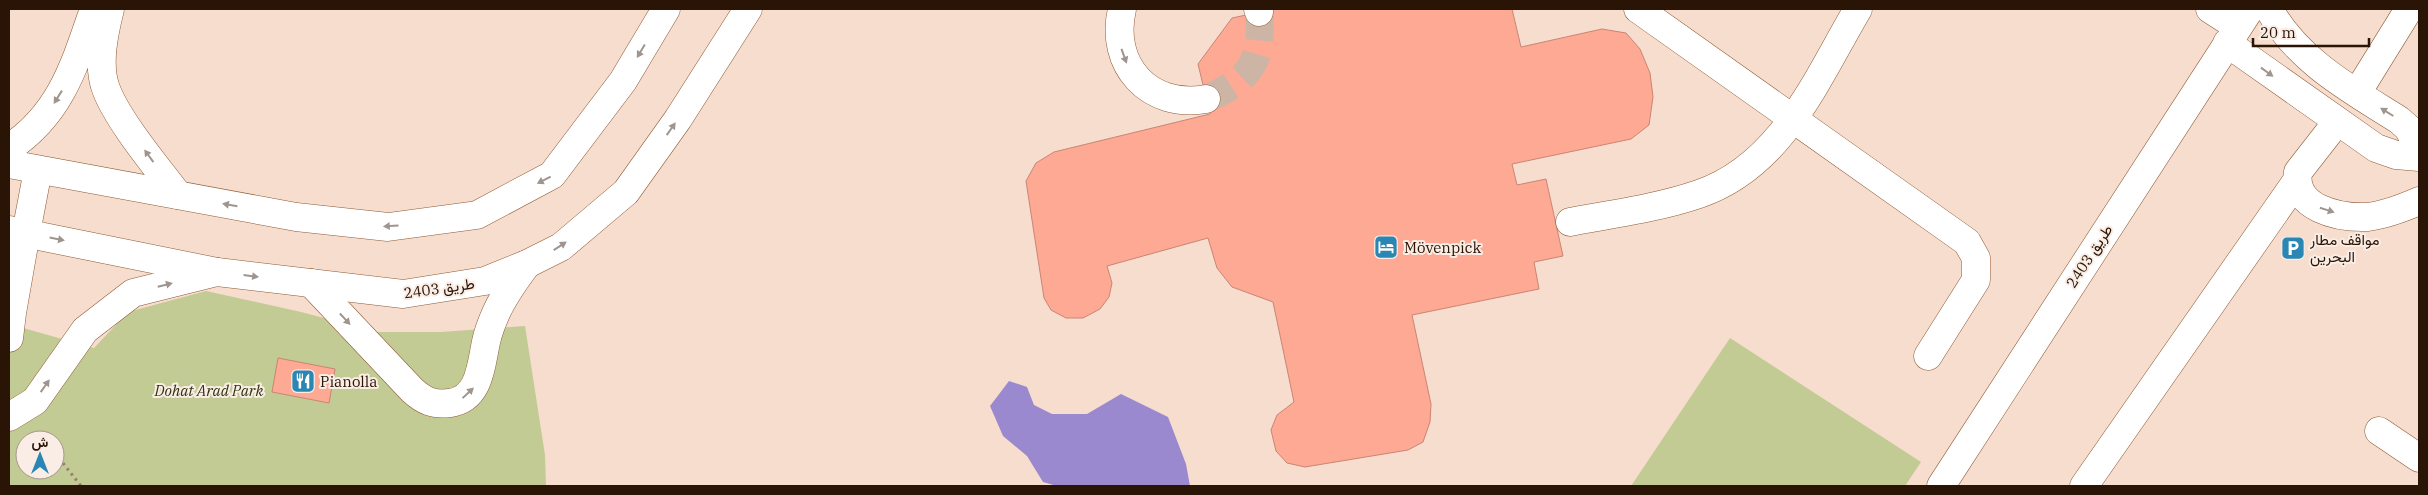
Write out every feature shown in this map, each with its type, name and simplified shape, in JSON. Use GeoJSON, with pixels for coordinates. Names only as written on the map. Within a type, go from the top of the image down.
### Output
{"type":"FeatureCollection","features":[{"type":"Feature","properties":{"kind":"main road"},"geometry":{"type":"LineString","coordinates":[[94,9],[91,56],[119,114],[178,195]]}},
{"type":"Feature","properties":{"kind":"main road"},"geometry":{"type":"LineString","coordinates":[[9,148],[23,138],[49,112],[68,81],[91,56],[105,30],[110,9]]}},
{"type":"Feature","properties":{"kind":"main road"},"geometry":{"type":"LineString","coordinates":[[9,164],[296,217],[388,227],[477,215],[552,175],[623,81],[666,9]]}},
{"type":"Feature","properties":{"kind":"main road","name":"طريق 2403"},"geometry":{"type":"LineString","coordinates":[[17,231],[217,272],[403,294],[485,281],[527,264],[561,247],[626,192],[678,119],[748,9]]}},
{"type":"Feature","properties":{"kind":"main road"},"geometry":{"type":"LineString","coordinates":[[1122,9],[1118,25],[1120,45],[1127,65],[1139,81],[1155,93],[1174,100],[1206,99]]}},
{"type":"Feature","properties":{"kind":"main road"},"geometry":{"type":"LineString","coordinates":[[1638,9],[1966,242],[1972,249],[1978,267],[1976,280],[1928,356]]}},
{"type":"Feature","properties":{"kind":"main road"},"geometry":{"type":"LineString","coordinates":[[1570,222],[1677,200],[1723,184],[1762,156],[1792,120],[1858,9]]}},
{"type":"Feature","properties":{"kind":"main road"},"geometry":{"type":"LineString","coordinates":[[2210,9],[2238,26],[2337,122],[2367,143],[2385,152],[2419,156]]}},
{"type":"Feature","properties":{"kind":"main road"},"geometry":{"type":"LineString","coordinates":[[2269,9],[2290,42],[2306,57],[2356,93],[2400,120],[2408,128],[2419,148]]}},
{"type":"Feature","properties":{"kind":"main road"},"geometry":{"type":"LineString","coordinates":[[2356,93],[2408,9]]}},
{"type":"Feature","properties":{"kind":"main road","name":"طريق 2403"},"geometry":{"type":"LineString","coordinates":[[1941,486],[2238,26]]}},
{"type":"Feature","properties":{"kind":"main road"},"geometry":{"type":"LineString","coordinates":[[2084,486],[2296,182],[2298,172],[2304,162],[2337,122]]}},
{"type":"Feature","properties":{"kind":"main road"},"geometry":{"type":"LineString","coordinates":[[10,320],[17,231],[38,170]]}},
{"type":"Feature","properties":{"kind":"main road"},"geometry":{"type":"LineString","coordinates":[[2296,182],[2304,199],[2325,210],[2346,216],[2368,217],[2390,212],[2419,201]]}},
{"type":"Feature","properties":{"kind":"main road"},"geometry":{"type":"LineString","coordinates":[[311,283],[424,401],[439,404],[454,403],[468,395],[477,383],[486,340],[496,312],[510,287],[527,264]]}},
{"type":"Feature","properties":{"kind":"main road"},"geometry":{"type":"LineString","coordinates":[[9,417],[35,401],[85,330],[132,292],[217,272]]}},
{"type":"Feature","properties":{"kind":"main road"},"geometry":{"type":"LineString","coordinates":[[2379,431],[2419,458]]}},
{"type":"Feature","properties":{"kind":"path"},"geometry":{"type":"LineString","coordinates":[[65,466],[81,486]]}},
{"type":"Feature","properties":{"kind":"green space","name":"Dohat Arad Park"},"geometry":{"type":"Polygon","coordinates":[[[206,291],[301,312],[377,332],[441,332],[525,326],[545,455],[546,486],[9,486],[9,324],[94,348],[128,312],[206,291]]]}},
{"type":"Feature","properties":{"kind":"green space"},"geometry":{"type":"Polygon","coordinates":[[[1730,338],[1921,462],[1905,486],[1631,486],[1730,338]]]}},
{"type":"Feature","properties":{"kind":"shaded area"},"geometry":{"type":"Polygon","coordinates":[[[1009,381],[1027,387],[1034,405],[1052,414],[1087,414],[1121,394],[1168,417],[1186,464],[1190,486],[1057,486],[1043,482],[1027,456],[1003,436],[990,406],[1009,381]]]}},
{"type":"Feature","properties":{"kind":"building","name":"Mövenpick"},"geometry":{"type":"Polygon","coordinates":[[[1274,9],[1512,9],[1521,47],[1602,29],[1626,33],[1640,49],[1650,73],[1653,97],[1649,125],[1631,139],[1512,164],[1517,185],[1546,179],[1563,256],[1534,262],[1539,289],[1412,315],[1431,404],[1430,422],[1423,442],[1408,450],[1305,467],[1287,463],[1276,451],[1271,430],[1277,415],[1294,402],[1273,302],[1232,287],[1217,268],[1208,238],[1107,266],[1112,283],[1109,297],[1100,309],[1083,318],[1066,318],[1051,310],[1044,298],[1026,181],[1036,163],[1054,152],[1210,114],[1198,64],[1232,18],[1274,9]]]}},
{"type":"Feature","properties":{"kind":"building","name":"Pianolla"},"geometry":{"type":"Polygon","coordinates":[[[278,358],[335,369],[329,403],[272,392],[278,358]]]}},
{"type":"Feature","properties":{"kind":"tunnel"},"geometry":{"type":"LineString","coordinates":[[1206,99],[1234,84],[1251,67],[1259,44],[1259,12]]}},
{"type":"Feature","properties":{"kind":"place","name":"Mövenpick"},"geometry":{"type":"Point","coordinates":[1386,247]}},
{"type":"Feature","properties":{"kind":"place","name":"مواقف مطار البحرين"},"geometry":{"type":"Point","coordinates":[2293,248]}},
{"type":"Feature","properties":{"kind":"place","name":"Pianolla"},"geometry":{"type":"Point","coordinates":[303,381]}}]}
